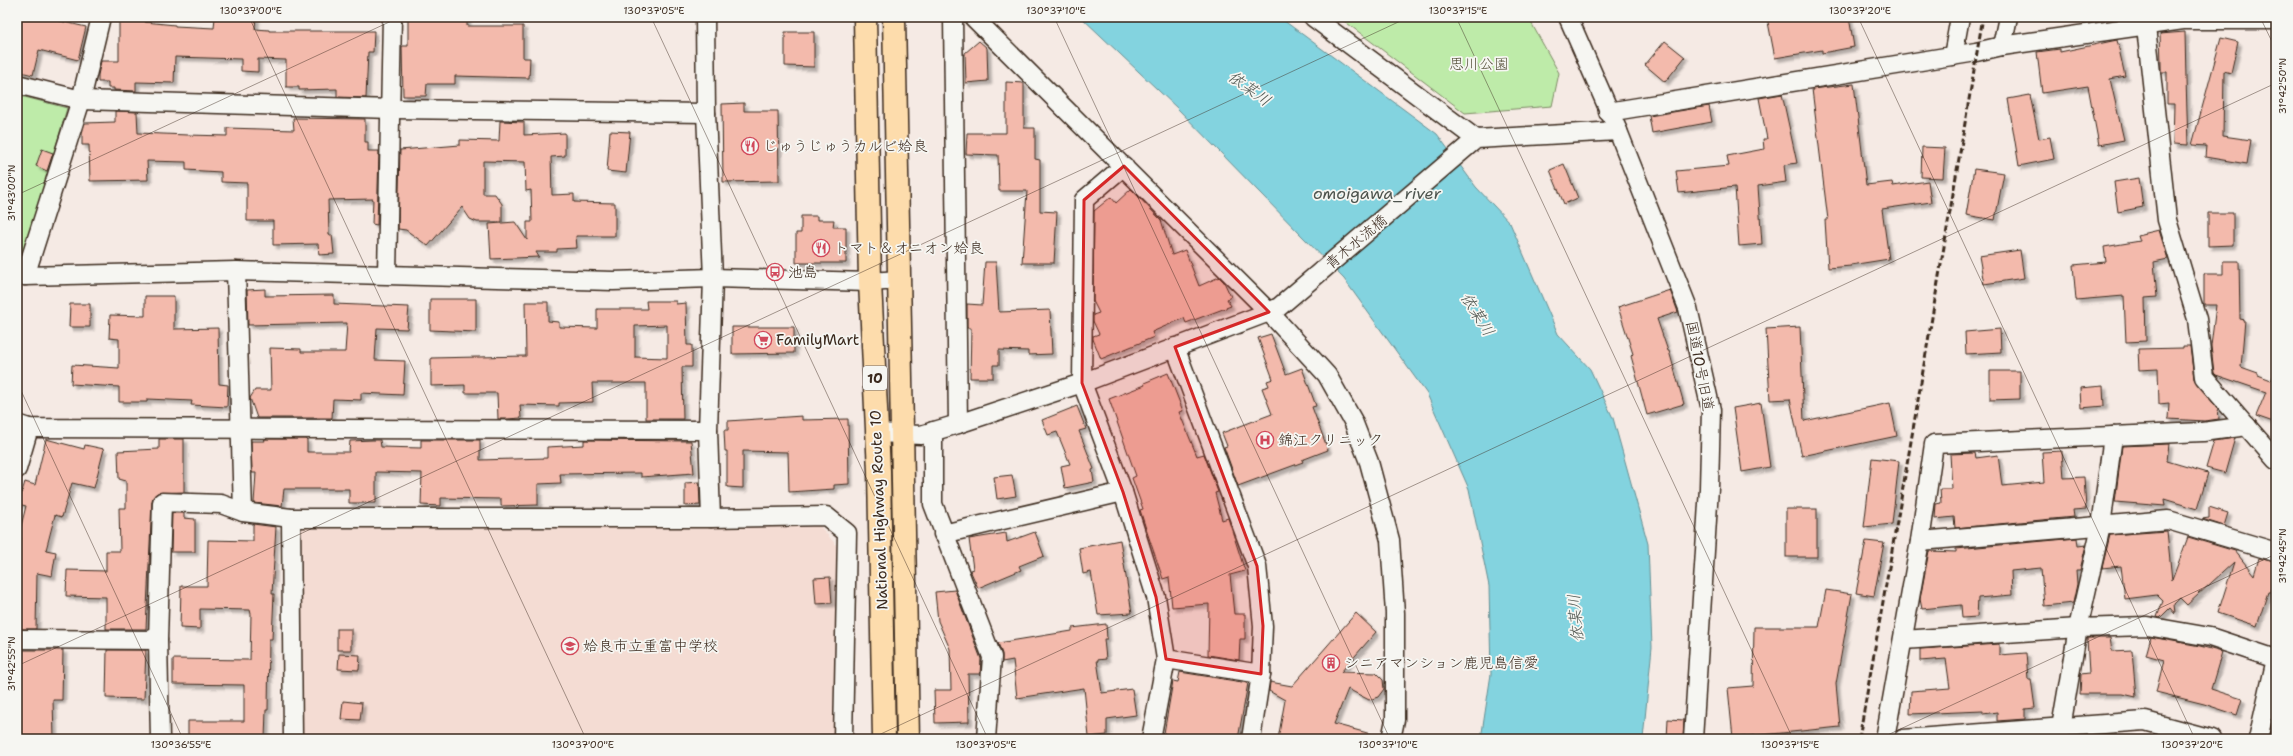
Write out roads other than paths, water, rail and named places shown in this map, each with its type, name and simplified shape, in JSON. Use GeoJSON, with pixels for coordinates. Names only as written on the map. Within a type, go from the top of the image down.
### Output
{"type":"FeatureCollection","features":[{"type":"Feature","properties":{"kind":"highway","name":"National Highway Route 10"},"geometry":{"type":"LineString","coordinates":[[865,17],[870,282],[878,434],[884,739]]}},
{"type":"Feature","properties":{"kind":"highway","name":"National Highway Route 10"},"geometry":{"type":"LineString","coordinates":[[894,17],[908,739]]}},
{"type":"Feature","properties":{"kind":"street"},"geometry":{"type":"LineString","coordinates":[[101,17],[81,100],[21,275],[236,271],[613,280],[713,278],[870,282],[899,280]]}},
{"type":"Feature","properties":{"kind":"street"},"geometry":{"type":"LineString","coordinates":[[387,274],[392,110],[392,17]]}},
{"type":"Feature","properties":{"kind":"street"},"geometry":{"type":"LineString","coordinates":[[705,17],[706,113],[713,278],[708,430],[711,518]]}},
{"type":"Feature","properties":{"kind":"street"},"geometry":{"type":"LineString","coordinates":[[953,17],[958,424]]}},
{"type":"Feature","properties":{"kind":"street"},"geometry":{"type":"LineString","coordinates":[[973,17],[1124,166],[1274,310],[1327,375],[1353,420],[1369,462],[1390,540],[1395,613],[1395,720],[1391,739]]}},
{"type":"Feature","properties":{"kind":"street"},"geometry":{"type":"LineString","coordinates":[[1313,17],[1473,143],[1618,131]]}},
{"type":"Feature","properties":{"kind":"street","name":"国道10号旧道"},"geometry":{"type":"LineString","coordinates":[[1568,17],[1608,112],[1618,131],[1688,308],[1711,410],[1709,488],[1694,739]]}},
{"type":"Feature","properties":{"kind":"street"},"geometry":{"type":"LineString","coordinates":[[1953,56],[1960,17]]}},
{"type":"Feature","properties":{"kind":"street"},"geometry":{"type":"LineString","coordinates":[[2002,46],[2008,17]]}},
{"type":"Feature","properties":{"kind":"street"},"geometry":{"type":"LineString","coordinates":[[1608,112],[1953,56],[2002,46],[2146,27],[2183,19],[2276,20]]}},
{"type":"Feature","properties":{"kind":"street"},"geometry":{"type":"LineString","coordinates":[[2146,27],[2167,220],[2197,320],[2204,377],[2276,460]]}},
{"type":"Feature","properties":{"kind":"street"},"geometry":{"type":"LineString","coordinates":[[17,84],[81,100],[392,110],[706,113]]}},
{"type":"Feature","properties":{"kind":"street","name":"青木水流橋"},"geometry":{"type":"LineString","coordinates":[[878,434],[921,435],[958,424],[1082,383],[1274,310],[1473,143]]}},
{"type":"Feature","properties":{"kind":"street"},"geometry":{"type":"LineString","coordinates":[[1124,166],[1084,200],[1082,383],[1123,492],[1156,597],[1166,659],[1150,739]]}},
{"type":"Feature","properties":{"kind":"street"},"geometry":{"type":"LineString","coordinates":[[236,271],[243,512]]}},
{"type":"Feature","properties":{"kind":"street"},"geometry":{"type":"LineString","coordinates":[[1175,347],[1258,566],[1263,626],[1261,674],[1251,739]]}},
{"type":"Feature","properties":{"kind":"street"},"geometry":{"type":"LineString","coordinates":[[17,469],[23,426],[241,429],[708,430]]}},
{"type":"Feature","properties":{"kind":"street"},"geometry":{"type":"LineString","coordinates":[[1885,739],[1920,541],[1934,444],[2203,432],[2247,426]]}},
{"type":"Feature","properties":{"kind":"street"},"geometry":{"type":"LineString","coordinates":[[933,431],[933,504],[943,534],[992,657],[986,739]]}},
{"type":"Feature","properties":{"kind":"street"},"geometry":{"type":"LineString","coordinates":[[2060,732],[2078,628],[2101,526],[2113,436]]}},
{"type":"Feature","properties":{"kind":"street"},"geometry":{"type":"LineString","coordinates":[[943,534],[1123,492]]}},
{"type":"Feature","properties":{"kind":"street"},"geometry":{"type":"LineString","coordinates":[[160,739],[158,640],[162,502],[221,504],[243,512],[291,518],[711,518],[826,516],[847,533],[843,739]]}},
{"type":"Feature","properties":{"kind":"street"},"geometry":{"type":"LineString","coordinates":[[291,518],[293,739]]}},
{"type":"Feature","properties":{"kind":"street"},"geometry":{"type":"LineString","coordinates":[[1920,541],[2168,520],[2276,552]]}},
{"type":"Feature","properties":{"kind":"street"},"geometry":{"type":"LineString","coordinates":[[1903,640],[2078,628],[2147,626],[2210,637],[2276,659],[2258,739]]}},
{"type":"Feature","properties":{"kind":"street"},"geometry":{"type":"LineString","coordinates":[[17,639],[158,640]]}},
{"type":"Feature","properties":{"kind":"street"},"geometry":{"type":"LineString","coordinates":[[1166,659],[1261,674]]}},
{"type":"Feature","properties":{"kind":"street"},"geometry":{"type":"LineString","coordinates":[[1903,739],[2060,732],[2145,721],[2212,739]]}},
{"type":"Feature","properties":{"kind":"water","name":"omoigawa_river"},"geometry":{"type":"Polygon","coordinates":[[[1081,17],[1279,17],[1437,134],[1476,187],[1510,223],[1558,334],[1590,369],[1613,418],[1648,544],[1652,647],[1643,739],[1481,739],[1491,674],[1489,586],[1469,489],[1427,394],[1344,279],[1177,108],[1081,17]]]}},
{"type":"Feature","properties":{"kind":"railway"},"geometry":{"type":"LineString","coordinates":[[1859,739],[1983,17]]}},
{"type":"Feature","properties":{"kind":"place","name":"じゅうじゅうカルビ姶良"},"geometry":{"type":"Point","coordinates":[750,146]}},
{"type":"Feature","properties":{"kind":"place","name":"トマト＆オニオン姶良"},"geometry":{"type":"Point","coordinates":[821,248]}},
{"type":"Feature","properties":{"kind":"place","name":"池島"},"geometry":{"type":"Point","coordinates":[775,272]}},
{"type":"Feature","properties":{"kind":"place","name":"FamilyMart"},"geometry":{"type":"Point","coordinates":[763,340]}},
{"type":"Feature","properties":{"kind":"place","name":"錦江クリニック"},"geometry":{"type":"Point","coordinates":[1265,440]}},
{"type":"Feature","properties":{"kind":"place","name":"姶良市立重富中学校"},"geometry":{"type":"Point","coordinates":[570,646]}},
{"type":"Feature","properties":{"kind":"place","name":"シニアマンション鹿児島信愛"},"geometry":{"type":"Point","coordinates":[1331,663]}},
{"type":"Feature","properties":{"kind":"park label","name":"思川公園"},"geometry":{"type":"Point","coordinates":[1479,64]}},
{"type":"Feature","properties":{"kind":"water label","name":"依某川"},"geometry":{"type":"Point","coordinates":[1250,88]}},
{"type":"Feature","properties":{"kind":"water label","name":"依某川"},"geometry":{"type":"Point","coordinates":[1478,314]}},
{"type":"Feature","properties":{"kind":"water label","name":"依某川"},"geometry":{"type":"Point","coordinates":[1575,618]}}]}
